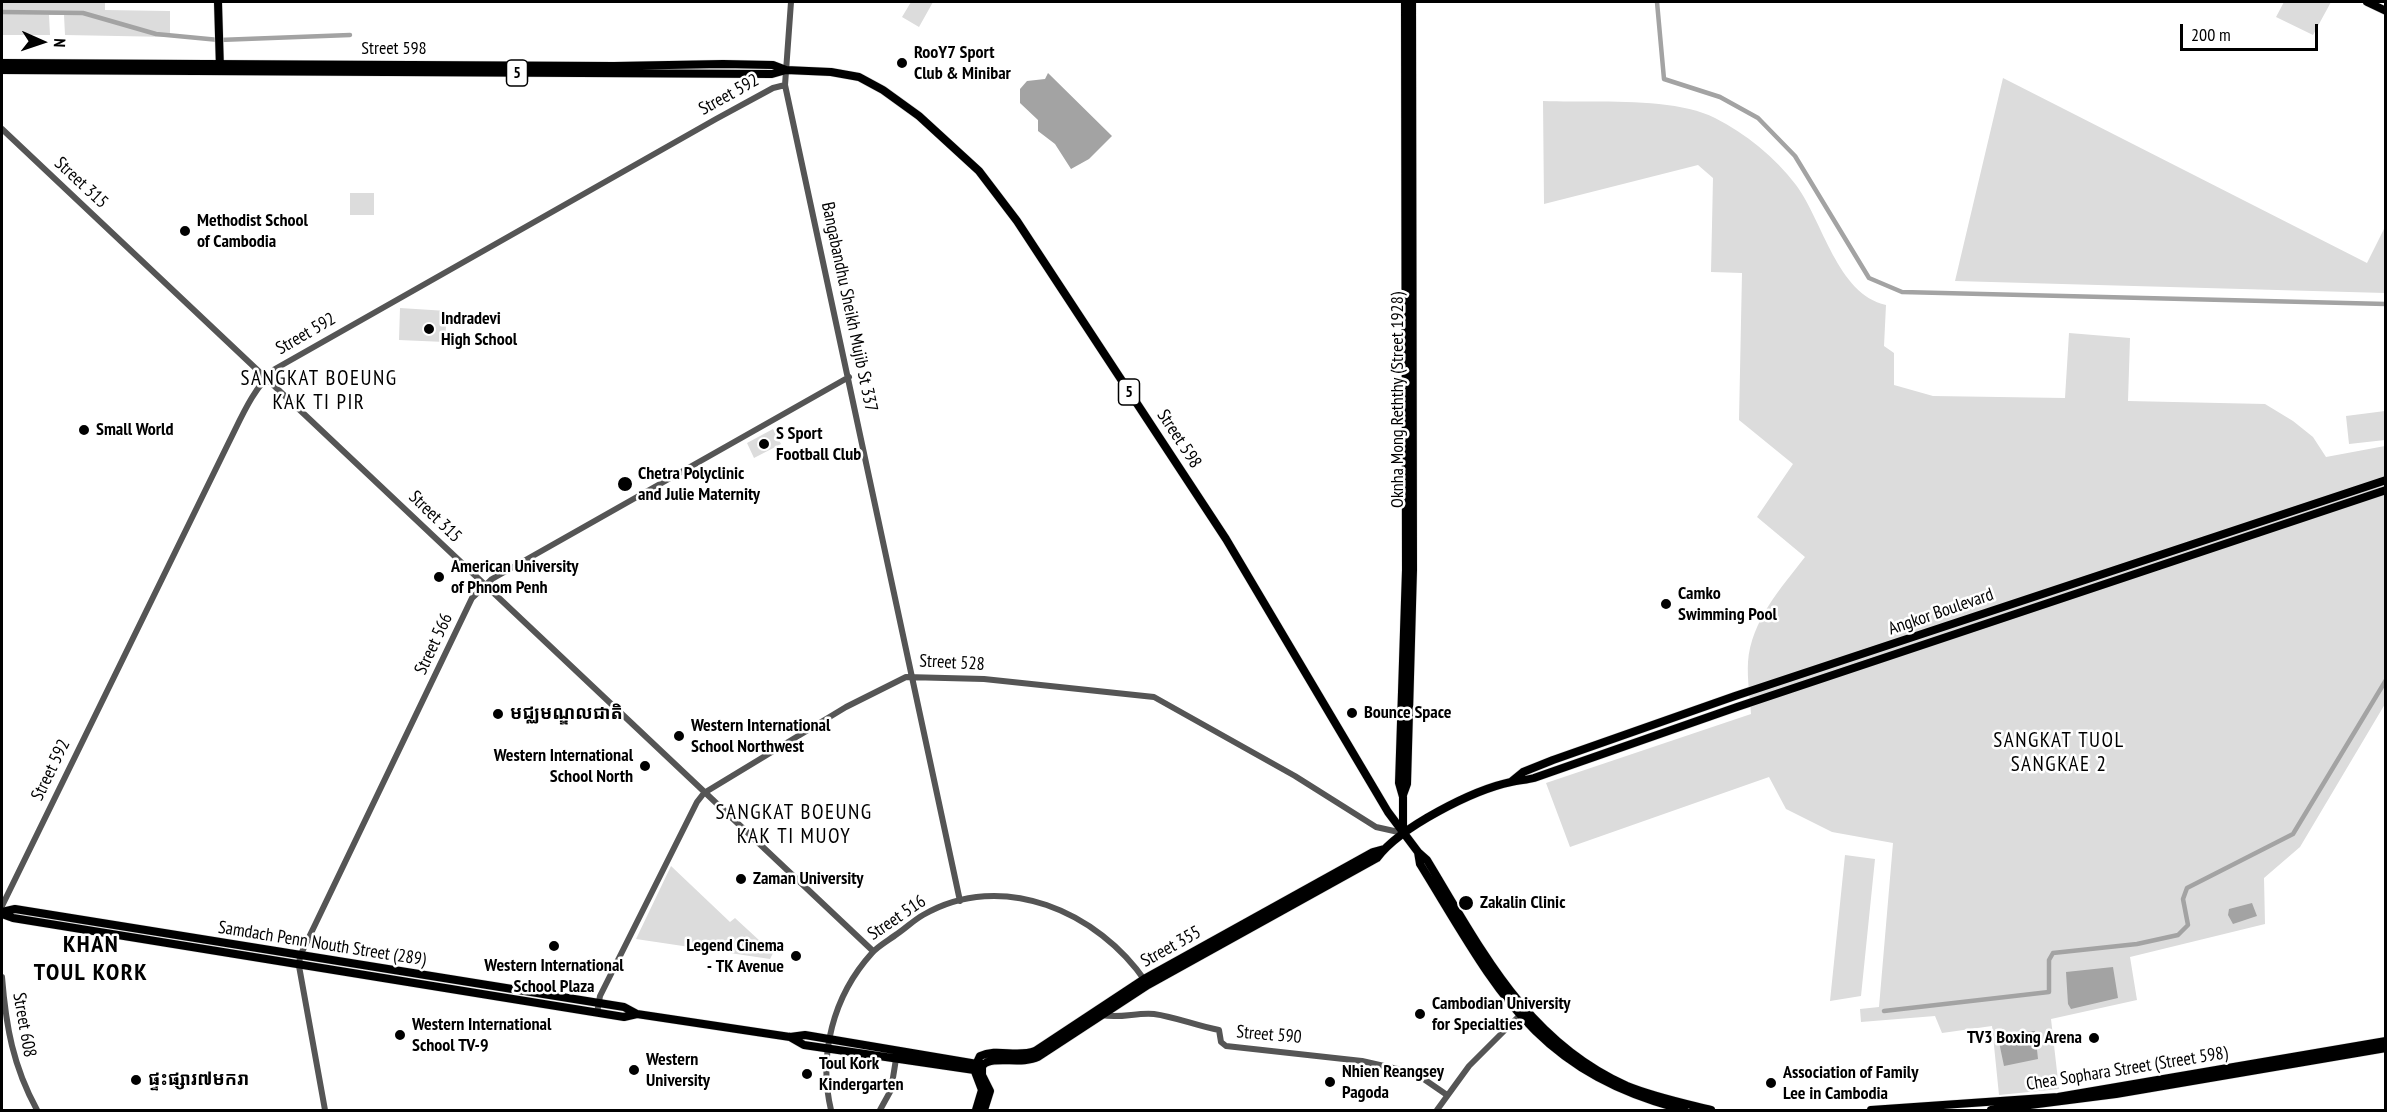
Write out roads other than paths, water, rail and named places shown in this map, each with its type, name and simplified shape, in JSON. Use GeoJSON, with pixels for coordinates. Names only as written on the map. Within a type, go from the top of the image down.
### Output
{"type":"FeatureCollection","features":[{"type":"Feature","properties":{"kind":"main road"},"geometry":{"type":"LineString","coordinates":[[218,2],[219,73]]}},
{"type":"Feature","properties":{"kind":"main road","name":"Oknha Mong Reththy (Street 1928)"},"geometry":{"type":"LineString","coordinates":[[1405,2],[1409,592]]}},
{"type":"Feature","properties":{"kind":"main road","name":"Oknha Mong Reththy (Street 1928)"},"geometry":{"type":"LineString","coordinates":[[1403,833],[1402,797],[1399,783],[1409,592],[1412,2]]}},
{"type":"Feature","properties":{"kind":"main road"},"geometry":{"type":"LineString","coordinates":[[2367,2],[2385,11]]}},
{"type":"Feature","properties":{"kind":"main road","name":"Street 598"},"geometry":{"type":"LineString","coordinates":[[2,63],[169,68],[219,73],[772,74],[786,70]]}},
{"type":"Feature","properties":{"kind":"main road","name":"Street 598"},"geometry":{"type":"LineString","coordinates":[[2,70],[169,68],[220,64],[733,64],[773,65],[786,70],[848,74],[873,84],[919,116],[970,161],[1017,221],[1226,539],[1403,833]]}},
{"type":"Feature","properties":{"kind":"main road","name":"Angkor Boulevard"},"geometry":{"type":"LineString","coordinates":[[1510,782],[1523,772],[1554,760],[2385,480]]}},
{"type":"Feature","properties":{"kind":"main road","name":"Angkor Boulevard"},"geometry":{"type":"LineString","coordinates":[[1403,833],[1463,800],[1510,782],[1534,778],[1930,642],[2385,490]]}},
{"type":"Feature","properties":{"kind":"main road"},"geometry":{"type":"LineString","coordinates":[[1926,633],[1930,642]]}},
{"type":"Feature","properties":{"kind":"main road"},"geometry":{"type":"LineString","coordinates":[[1403,833],[1418,852],[1420,864],[1482,966],[1542,1040],[1601,1080],[1636,1097],[1684,1110]]}},
{"type":"Feature","properties":{"kind":"main road","name":"Street 355"},"geometry":{"type":"LineString","coordinates":[[978,1068],[980,1056],[988,1053],[1026,1054],[1035,1051],[1146,982],[1373,852],[1384,849],[1403,833]]}},
{"type":"Feature","properties":{"kind":"main road","name":"Samdach Penn Nouth Street (289)"},"geometry":{"type":"LineString","coordinates":[[2,913],[15,909],[624,1007],[637,1014],[790,1037],[805,1035],[978,1068]]}},
{"type":"Feature","properties":{"kind":"main road","name":"Samdach Penn Nouth Street (289)"},"geometry":{"type":"LineString","coordinates":[[2,913],[13,918],[367,977],[624,1017],[637,1014]]}},
{"type":"Feature","properties":{"kind":"main road"},"geometry":{"type":"LineString","coordinates":[[216,952],[218,942]]}},
{"type":"Feature","properties":{"kind":"main road"},"geometry":{"type":"LineString","coordinates":[[367,977],[369,966]]}},
{"type":"Feature","properties":{"kind":"main road"},"geometry":{"type":"LineString","coordinates":[[1522,1014],[1568,1050],[1617,1081],[1639,1090],[1711,1110]]}},
{"type":"Feature","properties":{"kind":"main road","name":"Samdach Penn Nouth Street (289)"},"geometry":{"type":"LineString","coordinates":[[790,1037],[804,1045],[827,1049],[978,1068]]}},
{"type":"Feature","properties":{"kind":"main road","name":"Chea Sophara Street (Street 598)"},"geometry":{"type":"LineString","coordinates":[[2290,1061],[2385,1041]]}},
{"type":"Feature","properties":{"kind":"main road","name":"Chea Sophara Street (Street 598)"},"geometry":{"type":"LineString","coordinates":[[1990,1110],[2290,1061],[2385,1048]]}},
{"type":"Feature","properties":{"kind":"main road"},"geometry":{"type":"LineString","coordinates":[[976,1110],[982,1090],[978,1068]]}},
{"type":"Feature","properties":{"kind":"main road"},"geometry":{"type":"LineString","coordinates":[[978,1068],[990,1091],[984,1110]]}},
{"type":"Feature","properties":{"kind":"main road","name":"Chea Sophara Street (Street 598)"},"geometry":{"type":"LineString","coordinates":[[1871,1110],[1988,1104],[2100,1093]]}},
{"type":"Feature","properties":{"kind":"street","name":"Bangabandhu Sheikh Mujib St 337"},"geometry":{"type":"LineString","coordinates":[[791,2],[785,85],[960,901]]}},
{"type":"Feature","properties":{"kind":"street","name":"Street 592"},"geometry":{"type":"LineString","coordinates":[[2,906],[229,442],[257,387],[266,377],[275,369],[716,119],[773,88],[785,85]]}},
{"type":"Feature","properties":{"kind":"street","name":"Street 315"},"geometry":{"type":"LineString","coordinates":[[2,129],[873,951]]}},
{"type":"Feature","properties":{"kind":"street","name":"Street 566"},"geometry":{"type":"LineString","coordinates":[[325,1110],[298,966],[300,956],[472,598],[484,585],[849,377]]}},
{"type":"Feature","properties":{"kind":"street","name":"Street 528"},"geometry":{"type":"LineString","coordinates":[[597,1013],[599,1003],[696,802],[704,792],[846,707],[913,675],[1079,688],[1154,697],[1294,776],[1357,816],[1376,826],[1403,833]]}},
{"type":"Feature","properties":{"kind":"street","name":"Street 516"},"geometry":{"type":"LineString","coordinates":[[831,1110],[826,1079],[827,1049],[845,990],[873,951],[923,915],[960,901],[987,897],[1014,898],[1062,910],[1085,921],[1110,939],[1146,982]]}},
{"type":"Feature","properties":{"kind":"street","name":"Street 608"},"geometry":{"type":"LineString","coordinates":[[2,977],[11,1050],[17,1071],[37,1110]]}},
{"type":"Feature","properties":{"kind":"street","name":"Street 590"},"geometry":{"type":"LineString","coordinates":[[1100,1012],[1168,1016],[1194,1026],[1219,1030],[1221,1042],[1226,1046],[1353,1060],[1415,1073],[1447,1095]]}},
{"type":"Feature","properties":{"kind":"street"},"geometry":{"type":"LineString","coordinates":[[1437,1110],[1469,1066],[1522,1014]]}},
{"type":"Feature","properties":{"kind":"street"},"geometry":{"type":"LineString","coordinates":[[880,1110],[891,1090],[896,1059]]}},
{"type":"Feature","properties":{"kind":"waterway"},"geometry":{"type":"LineString","coordinates":[[1657,2],[1664,79],[1720,97],[1758,118],[1795,156],[1869,278],[1902,292],[2386,304]]}},
{"type":"Feature","properties":{"kind":"waterway"},"geometry":{"type":"LineString","coordinates":[[2,12],[83,13],[156,34],[219,40],[350,35]]}},
{"type":"Feature","properties":{"kind":"waterway"},"geometry":{"type":"LineString","coordinates":[[1884,1011],[2049,992],[2049,960],[2053,953],[2137,944],[2178,935],[2188,925],[2183,899],[2187,888],[2293,834],[2386,680]]}},
{"type":"Feature","properties":{"kind":"place","name":"RooY7 Sport Club & Minibar"},"geometry":{"type":"Point","coordinates":[902,63]}},
{"type":"Feature","properties":{"kind":"place","name":"Methodist School of Cambodia"},"geometry":{"type":"Point","coordinates":[185,231]}},
{"type":"Feature","properties":{"kind":"place","name":"Indradevi High School"},"geometry":{"type":"Point","coordinates":[429,329]}},
{"type":"Feature","properties":{"kind":"place","name":"Small World"},"geometry":{"type":"Point","coordinates":[84,430]}},
{"type":"Feature","properties":{"kind":"place","name":"S Sport Football Club"},"geometry":{"type":"Point","coordinates":[764,444]}},
{"type":"Feature","properties":{"kind":"place","name":"Chetra Polyclinic and Julie Maternity"},"geometry":{"type":"Point","coordinates":[625,484]}},
{"type":"Feature","properties":{"kind":"place","name":"American University of Phnom Penh"},"geometry":{"type":"Point","coordinates":[439,577]}},
{"type":"Feature","properties":{"kind":"place","name":"Camko Swimming Pool"},"geometry":{"type":"Point","coordinates":[1666,604]}},
{"type":"Feature","properties":{"kind":"place","name":"Bounce Space"},"geometry":{"type":"Point","coordinates":[1352,713]}},
{"type":"Feature","properties":{"kind":"place","name":"មជ្ឈមណ្ឌលជាតិ"},"geometry":{"type":"Point","coordinates":[498,714]}},
{"type":"Feature","properties":{"kind":"place","name":"Western International School Northwest"},"geometry":{"type":"Point","coordinates":[679,736]}},
{"type":"Feature","properties":{"kind":"place","name":"Western International School North"},"geometry":{"type":"Point","coordinates":[645,766]}},
{"type":"Feature","properties":{"kind":"place","name":"Zaman University"},"geometry":{"type":"Point","coordinates":[741,879]}},
{"type":"Feature","properties":{"kind":"place","name":"Zakalin Clinic"},"geometry":{"type":"Point","coordinates":[1466,903]}},
{"type":"Feature","properties":{"kind":"place","name":"Western International School Plaza"},"geometry":{"type":"Point","coordinates":[554,946]}},
{"type":"Feature","properties":{"kind":"place","name":"Legend Cinema - TK Avenue"},"geometry":{"type":"Point","coordinates":[796,956]}},
{"type":"Feature","properties":{"kind":"place","name":"Cambodian University for Specialties"},"geometry":{"type":"Point","coordinates":[1420,1014]}},
{"type":"Feature","properties":{"kind":"place","name":"Western International School TV-9"},"geometry":{"type":"Point","coordinates":[400,1035]}},
{"type":"Feature","properties":{"kind":"place","name":"TV3 Boxing Arena"},"geometry":{"type":"Point","coordinates":[2094,1038]}},
{"type":"Feature","properties":{"kind":"place","name":"Western University"},"geometry":{"type":"Point","coordinates":[634,1070]}},
{"type":"Feature","properties":{"kind":"place","name":"Toul Kork Kindergarten"},"geometry":{"type":"Point","coordinates":[807,1074]}},
{"type":"Feature","properties":{"kind":"place","name":"ផ្ទះផ្សារ៧មករា"},"geometry":{"type":"Point","coordinates":[136,1080]}},
{"type":"Feature","properties":{"kind":"place","name":"Nhien Reangsey Pagoda"},"geometry":{"type":"Point","coordinates":[1330,1082]}},
{"type":"Feature","properties":{"kind":"place","name":"Association of Family Lee in Cambodia"},"geometry":{"type":"Point","coordinates":[1771,1083]}},
{"type":"Feature","properties":{"kind":"district","name":"SANGKAT BOEUNG KAK TI PIR"},"geometry":{"type":"Point","coordinates":[319,391]}},
{"type":"Feature","properties":{"kind":"district","name":"SANGKAT TUOL SANGKAE 2"},"geometry":{"type":"Point","coordinates":[2059,753]}},
{"type":"Feature","properties":{"kind":"district","name":"SANGKAT BOEUNG KAK TI MUOY"},"geometry":{"type":"Point","coordinates":[794,825]}},
{"type":"Feature","properties":{"kind":"district","name":"KHAN TOUL KORK"},"geometry":{"type":"Point","coordinates":[91,959]}}]}
